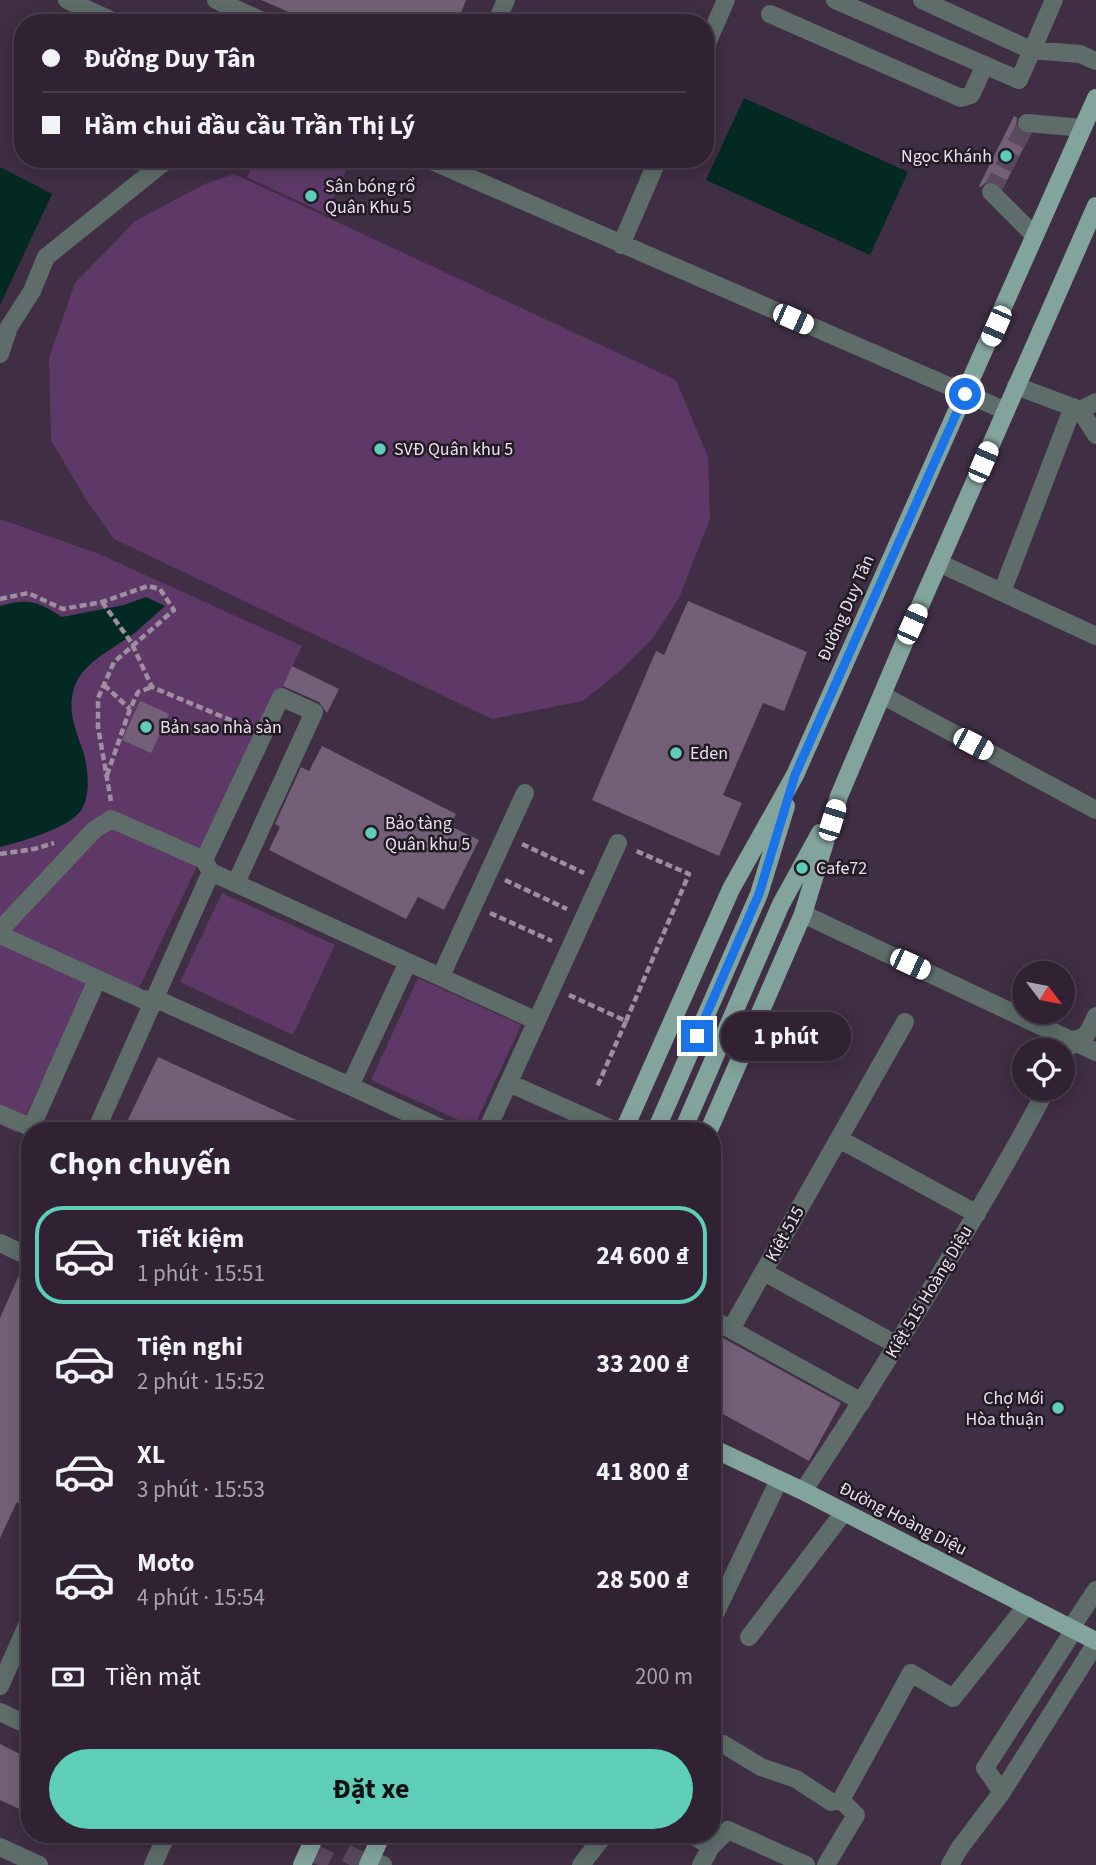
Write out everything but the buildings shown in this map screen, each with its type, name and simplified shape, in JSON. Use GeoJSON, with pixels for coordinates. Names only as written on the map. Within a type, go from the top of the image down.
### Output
{"type":"FeatureCollection","features":[{"type":"Feature","properties":{"kind":"main road","name":"Đường Duy Tân"},"geometry":{"type":"LineString","coordinates":[[628,1122],[731,889],[795,775],[1096,99]]}},
{"type":"Feature","properties":{"kind":"main road"},"geometry":{"type":"LineString","coordinates":[[687,1122],[782,904],[839,796],[1096,206]]}},
{"type":"Feature","properties":{"kind":"main road"},"geometry":{"type":"LineString","coordinates":[[659,1122],[759,894],[795,775]]}},
{"type":"Feature","properties":{"kind":"main road"},"geometry":{"type":"LineString","coordinates":[[712,1122],[803,914],[839,796]]}},
{"type":"Feature","properties":{"kind":"main road","name":"Đường Hoàng Diệu"},"geometry":{"type":"LineString","coordinates":[[721,1452],[803,1491],[1096,1642]]}},
{"type":"Feature","properties":{"kind":"main road"},"geometry":{"type":"LineString","coordinates":[[302,1865],[312,1843]]}},
{"type":"Feature","properties":{"kind":"main road"},"geometry":{"type":"LineString","coordinates":[[374,1863],[380,1843]]}},
{"type":"Feature","properties":{"kind":"street"},"geometry":{"type":"LineString","coordinates":[[67,0],[97,14]]}},
{"type":"Feature","properties":{"kind":"street"},"geometry":{"type":"LineString","coordinates":[[714,27],[726,0]]}},
{"type":"Feature","properties":{"kind":"street"},"geometry":{"type":"LineString","coordinates":[[835,0],[1019,80],[1054,0]]}},
{"type":"Feature","properties":{"kind":"street"},"geometry":{"type":"LineString","coordinates":[[922,0],[1031,50],[1080,54],[1096,61]]}},
{"type":"Feature","properties":{"kind":"street"},"geometry":{"type":"LineString","coordinates":[[227,2],[250,14]]}},
{"type":"Feature","properties":{"kind":"street"},"geometry":{"type":"LineString","coordinates":[[770,14],[961,98],[971,95],[985,65]]}},
{"type":"Feature","properties":{"kind":"street"},"geometry":{"type":"LineString","coordinates":[[1027,123],[1083,128]]}},
{"type":"Feature","properties":{"kind":"street"},"geometry":{"type":"LineString","coordinates":[[0,354],[9,327],[32,291],[46,257],[157,168]]}},
{"type":"Feature","properties":{"kind":"street"},"geometry":{"type":"LineString","coordinates":[[450,168],[621,245],[1006,411]]}},
{"type":"Feature","properties":{"kind":"street"},"geometry":{"type":"LineString","coordinates":[[621,245],[654,168]]}},
{"type":"Feature","properties":{"kind":"street"},"geometry":{"type":"LineString","coordinates":[[991,192],[1035,236]]}},
{"type":"Feature","properties":{"kind":"street"},"geometry":{"type":"LineString","coordinates":[[1016,386],[1083,406],[1096,435]]}},
{"type":"Feature","properties":{"kind":"street"},"geometry":{"type":"LineString","coordinates":[[1002,592],[1083,406]]}},
{"type":"Feature","properties":{"kind":"street"},"geometry":{"type":"LineString","coordinates":[[939,563],[1096,636]]}},
{"type":"Feature","properties":{"kind":"street"},"geometry":{"type":"LineString","coordinates":[[882,695],[1096,810]]}},
{"type":"Feature","properties":{"kind":"street"},"geometry":{"type":"LineString","coordinates":[[100,1122],[281,697],[314,712],[236,883]]}},
{"type":"Feature","properties":{"kind":"street"},"geometry":{"type":"LineString","coordinates":[[441,976],[525,793]]}},
{"type":"Feature","properties":{"kind":"street"},"geometry":{"type":"LineString","coordinates":[[0,930],[94,830],[111,819],[236,883],[537,1020]]}},
{"type":"Feature","properties":{"kind":"street"},"geometry":{"type":"LineString","coordinates":[[491,1122],[618,843]]}},
{"type":"Feature","properties":{"kind":"street"},"geometry":{"type":"LineString","coordinates":[[803,914],[1068,1038]]}},
{"type":"Feature","properties":{"kind":"street"},"geometry":{"type":"LineString","coordinates":[[0,935],[144,1000],[154,998],[428,1122]]}},
{"type":"Feature","properties":{"kind":"street"},"geometry":{"type":"LineString","coordinates":[[350,1086],[408,962]]}},
{"type":"Feature","properties":{"kind":"street"},"geometry":{"type":"LineString","coordinates":[[37,1122],[97,980]]}},
{"type":"Feature","properties":{"kind":"street"},"geometry":{"type":"LineString","coordinates":[[1075,1040],[1082,1039],[1086,1035],[1096,1016]]}},
{"type":"Feature","properties":{"kind":"street","name":"Kiệt 515"},"geometry":{"type":"LineString","coordinates":[[731,1329],[905,1022]]}},
{"type":"Feature","properties":{"kind":"street"},"geometry":{"type":"LineString","coordinates":[[1075,1042],[1096,1052]]}},
{"type":"Feature","properties":{"kind":"street"},"geometry":{"type":"LineString","coordinates":[[509,1083],[596,1122]]}},
{"type":"Feature","properties":{"kind":"street","name":"Kiệt 515 Hoàng Diệu"},"geometry":{"type":"LineString","coordinates":[[803,1491],[862,1402],[977,1214],[1040,1101]]}},
{"type":"Feature","properties":{"kind":"street"},"geometry":{"type":"LineString","coordinates":[[0,1114],[21,1123]]}},
{"type":"Feature","properties":{"kind":"street"},"geometry":{"type":"LineString","coordinates":[[839,1139],[977,1214]]}},
{"type":"Feature","properties":{"kind":"street"},"geometry":{"type":"LineString","coordinates":[[0,1243],[21,1253]]}},
{"type":"Feature","properties":{"kind":"street"},"geometry":{"type":"LineString","coordinates":[[764,1272],[897,1345]]}},
{"type":"Feature","properties":{"kind":"street"},"geometry":{"type":"LineString","coordinates":[[721,1324],[862,1402]]}},
{"type":"Feature","properties":{"kind":"street"},"geometry":{"type":"LineString","coordinates":[[721,1601],[779,1480]]}},
{"type":"Feature","properties":{"kind":"street"},"geometry":{"type":"LineString","coordinates":[[749,1637],[844,1512]]}},
{"type":"Feature","properties":{"kind":"street"},"geometry":{"type":"LineString","coordinates":[[1002,1792],[985,1768],[1096,1590]]}},
{"type":"Feature","properties":{"kind":"street"},"geometry":{"type":"LineString","coordinates":[[721,1744],[761,1767],[796,1779],[831,1802],[841,1800],[911,1673],[953,1698],[1027,1605]]}},
{"type":"Feature","properties":{"kind":"street"},"geometry":{"type":"LineString","coordinates":[[950,1865],[1002,1792],[1096,1642]]}},
{"type":"Feature","properties":{"kind":"street"},"geometry":{"type":"LineString","coordinates":[[0,1686],[21,1644]]}},
{"type":"Feature","properties":{"kind":"street"},"geometry":{"type":"LineString","coordinates":[[0,1712],[21,1722]]}},
{"type":"Feature","properties":{"kind":"street"},"geometry":{"type":"LineString","coordinates":[[826,1865],[856,1815],[841,1800]]}},
{"type":"Feature","properties":{"kind":"street"},"geometry":{"type":"LineString","coordinates":[[721,1837],[728,1830],[806,1865]]}},
{"type":"Feature","properties":{"kind":"street"},"geometry":{"type":"LineString","coordinates":[[153,1865],[163,1843]]}},
{"type":"Feature","properties":{"kind":"street"},"geometry":{"type":"LineString","coordinates":[[581,1865],[598,1843]]}},
{"type":"Feature","properties":{"kind":"street"},"geometry":{"type":"LineString","coordinates":[[705,1843],[711,1847]]}},
{"type":"Feature","properties":{"kind":"street"},"geometry":{"type":"LineString","coordinates":[[701,1865],[715,1843]]}},
{"type":"Feature","properties":{"kind":"street"},"geometry":{"type":"LineString","coordinates":[[0,1847],[39,1865]]}},
{"type":"Feature","properties":{"kind":"path"},"geometry":{"type":"LineString","coordinates":[[0,599],[28,593],[63,609],[102,602],[148,586],[160,589],[174,610],[114,662],[98,698],[98,727],[114,820]]}},
{"type":"Feature","properties":{"kind":"path"},"geometry":{"type":"LineString","coordinates":[[102,602],[132,644],[152,687],[263,735]]}},
{"type":"Feature","properties":{"kind":"path"},"geometry":{"type":"LineString","coordinates":[[104,685],[130,709]]}},
{"type":"Feature","properties":{"kind":"path"},"geometry":{"type":"LineString","coordinates":[[107,776],[138,692],[152,687]]}},
{"type":"Feature","properties":{"kind":"path"},"geometry":{"type":"LineString","coordinates":[[505,836],[600,881]]}},
{"type":"Feature","properties":{"kind":"path"},"geometry":{"type":"LineString","coordinates":[[0,854],[34,849],[60,841],[75,850]]}},
{"type":"Feature","properties":{"kind":"path"},"geometry":{"type":"LineString","coordinates":[[597,1087],[689,874],[618,843]]}},
{"type":"Feature","properties":{"kind":"path"},"geometry":{"type":"LineString","coordinates":[[489,872],[584,917]]}},
{"type":"Feature","properties":{"kind":"path"},"geometry":{"type":"LineString","coordinates":[[474,905],[569,949]]}},
{"type":"Feature","properties":{"kind":"path"},"geometry":{"type":"LineString","coordinates":[[552,988],[626,1021]]}},
{"type":"Feature","properties":{"kind":"shaded area"},"geometry":{"type":"Polygon","coordinates":[[[744,98],[908,172],[870,255],[706,180],[714,168],[744,98]]]}},
{"type":"Feature","properties":{"kind":"shaded area"},"geometry":{"type":"Polygon","coordinates":[[[0,167],[52,194],[0,305],[0,167]]]}},
{"type":"Feature","properties":{"kind":"shaded area","name":"Sân bóng rổ Quân Khu 5"},"geometry":{"type":"Polygon","coordinates":[[[252,168],[347,168],[326,214],[247,177],[252,168]]]}},
{"type":"Feature","properties":{"kind":"shaded area","name":"SVĐ Quân khu 5"},"geometry":{"type":"Polygon","coordinates":[[[234,174],[676,380],[708,457],[710,519],[679,598],[653,638],[621,670],[583,701],[492,719],[114,539],[85,498],[51,440],[49,358],[75,283],[135,221],[205,184],[234,174]]]}},
{"type":"Feature","properties":{"kind":"shaded area"},"geometry":{"type":"Polygon","coordinates":[[[0,519],[99,554],[302,646],[139,988],[96,969],[17,1133],[0,1125],[0,519]]]}},
{"type":"Feature","properties":{"kind":"shaded area"},"geometry":{"type":"Polygon","coordinates":[[[146,597],[165,606],[137,631],[92,663],[78,678],[74,688],[72,712],[87,772],[88,788],[82,809],[76,816],[56,828],[0,847],[0,606],[32,602],[62,617],[124,605],[146,597]]]}},
{"type":"Feature","properties":{"kind":"shaded area"},"geometry":{"type":"Polygon","coordinates":[[[222,893],[335,945],[293,1035],[180,982],[222,893]]]}},
{"type":"Feature","properties":{"kind":"shaded area"},"geometry":{"type":"Polygon","coordinates":[[[418,978],[521,1025],[476,1122],[463,1122],[371,1080],[418,978]]]}},
{"type":"Feature","properties":{"kind":"tunnel"},"geometry":{"type":"LineString","coordinates":[[991,192],[1027,123]]}},
{"type":"Feature","properties":{"kind":"tunnel"},"geometry":{"type":"LineString","coordinates":[[318,1865],[329,1843]]}},
{"type":"Feature","properties":{"kind":"tunnel"},"geometry":{"type":"LineString","coordinates":[[350,1865],[361,1843]]}},
{"type":"Feature","properties":{"kind":"place","name":"Ngọc Khánh"},"geometry":{"type":"Point","coordinates":[1006,156]}},
{"type":"Feature","properties":{"kind":"place","name":"Sân bóng rổ Quân Khu 5"},"geometry":{"type":"Point","coordinates":[311,196]}},
{"type":"Feature","properties":{"kind":"place","name":"SVĐ Quân khu 5"},"geometry":{"type":"Point","coordinates":[380,449]}},
{"type":"Feature","properties":{"kind":"place","name":"Bản sao nhà sàn"},"geometry":{"type":"Point","coordinates":[146,727]}},
{"type":"Feature","properties":{"kind":"place","name":"Eden"},"geometry":{"type":"Point","coordinates":[676,753]}},
{"type":"Feature","properties":{"kind":"place","name":"Bảo tàng Quân khu 5"},"geometry":{"type":"Point","coordinates":[371,833]}},
{"type":"Feature","properties":{"kind":"place","name":"Cafe72"},"geometry":{"type":"Point","coordinates":[802,868]}},
{"type":"Feature","properties":{"kind":"place","name":"Chợ Mới Hòa thuận"},"geometry":{"type":"Point","coordinates":[1058,1408]}},
{"type":"Feature","properties":{"kind":"route"},"geometry":{"type":"LineString","coordinates":[[697,1036],[759,894],[795,775],[965,394]]}}]}
